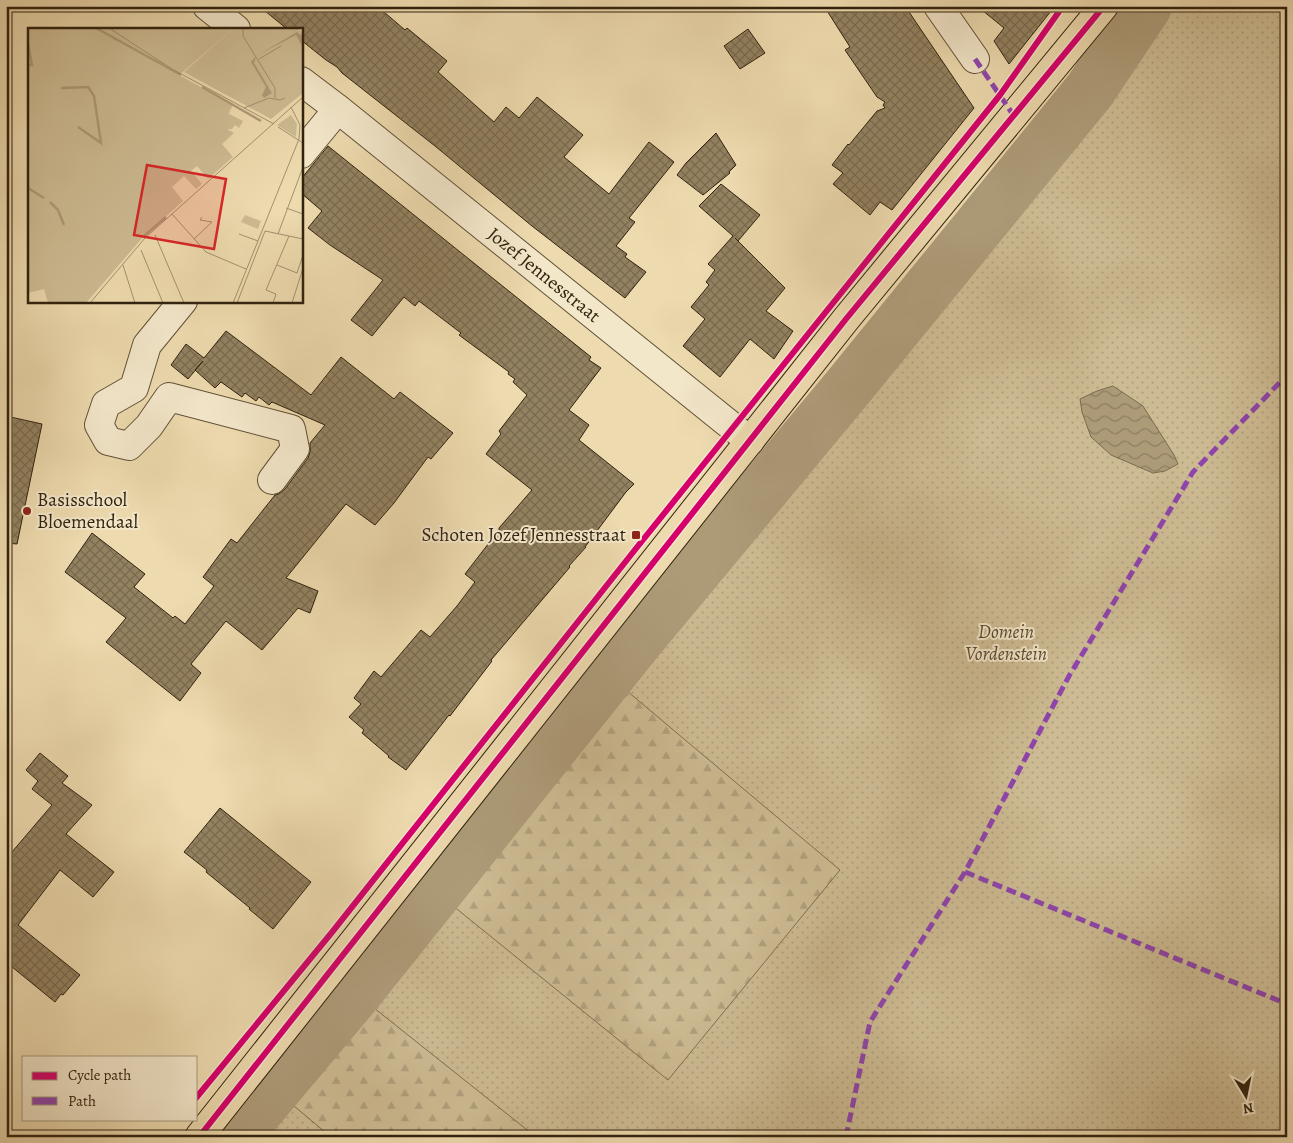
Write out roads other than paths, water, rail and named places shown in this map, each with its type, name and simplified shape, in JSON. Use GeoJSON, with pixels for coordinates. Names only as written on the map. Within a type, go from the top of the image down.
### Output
{"type":"FeatureCollection","features":[{"type":"Feature","properties":{"kind":"main road"},"geometry":{"type":"LineString","coordinates":[[199,1137],[846,319],[1104,6]]}},
{"type":"Feature","properties":{"kind":"street"},"geometry":{"type":"LineString","coordinates":[[207,6],[235,28]]}},
{"type":"Feature","properties":{"kind":"street"},"geometry":{"type":"LineString","coordinates":[[938,6],[975,59]]}},
{"type":"Feature","properties":{"kind":"street","name":"Jozef Jennesstraat"},"geometry":{"type":"LineString","coordinates":[[302,82],[750,441]]}},
{"type":"Feature","properties":{"kind":"street"},"geometry":{"type":"LineString","coordinates":[[302,153],[338,109]]}},
{"type":"Feature","properties":{"kind":"street"},"geometry":{"type":"LineString","coordinates":[[169,397],[149,426],[129,446],[108,441],[99,426],[106,404],[134,388],[147,345],[182,302]]}},
{"type":"Feature","properties":{"kind":"street"},"geometry":{"type":"LineString","coordinates":[[134,388],[291,429],[295,449],[272,480]]}},
{"type":"Feature","properties":{"kind":"water"},"geometry":{"type":"Polygon","coordinates":[[[1113,386],[1143,406],[1178,464],[1165,471],[1153,473],[1111,455],[1091,437],[1082,412],[1080,399],[1113,386]]]}},
{"type":"Feature","properties":{"kind":"waterway"},"geometry":{"type":"LineString","coordinates":[[235,1137],[356,993],[637,641],[849,386],[1090,90],[1146,6]]}},
{"type":"Feature","properties":{"kind":"place","name":"Basisschool Bloemendaal"},"geometry":{"type":"Point","coordinates":[27,511]}},
{"type":"Feature","properties":{"kind":"place","name":"Schoten Jozef Jennesstraat"},"geometry":{"type":"Point","coordinates":[636,535]}},
{"type":"Feature","properties":{"kind":"park label","name":"Domein Vordenstein"},"geometry":{"type":"Point","coordinates":[1006,643]}}]}
